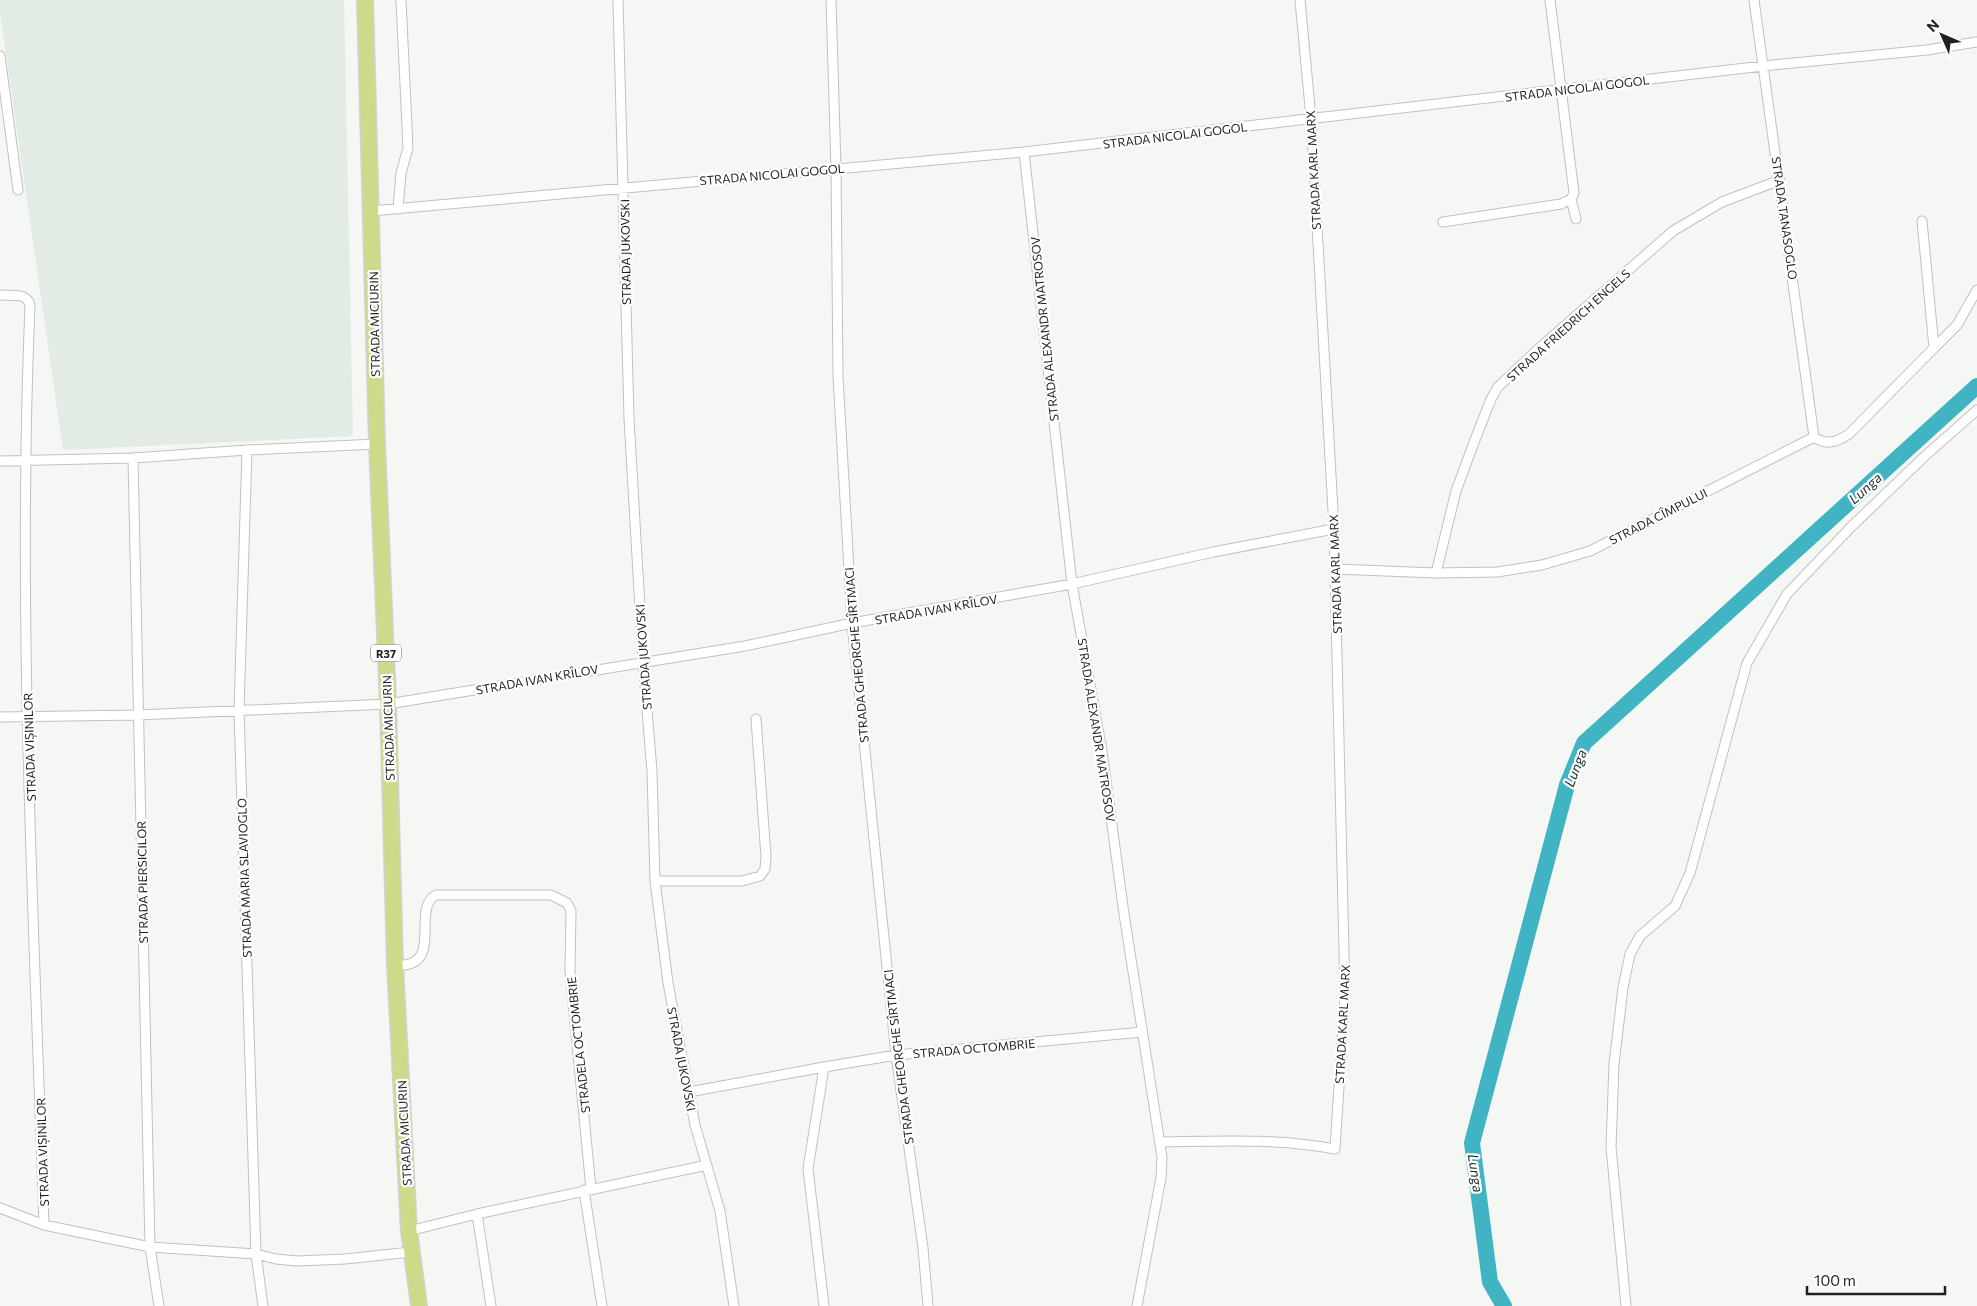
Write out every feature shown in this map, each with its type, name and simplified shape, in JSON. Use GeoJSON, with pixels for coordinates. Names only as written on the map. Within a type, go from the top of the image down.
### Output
{"type":"FeatureCollection","features":[{"type":"Feature","properties":{"kind":"main road","name":"STRADA MICIURIN"},"geometry":{"type":"LineString","coordinates":[[366,0],[377,444],[388,704],[395,965],[408,1231],[419,1306]]}},
{"type":"Feature","properties":{"kind":"street"},"geometry":{"type":"LineString","coordinates":[[398,209],[401,173],[408,148],[401,0]]}},
{"type":"Feature","properties":{"kind":"street","name":"STRADA JUKOVSKI"},"geometry":{"type":"LineString","coordinates":[[618,0],[629,418],[643,661],[652,771],[655,881],[668,983],[694,1124],[720,1211],[734,1306]]}},
{"type":"Feature","properties":{"kind":"street","name":"STRADA GHEORGHE SÎRTMACI"},"geometry":{"type":"LineString","coordinates":[[831,0],[836,168],[838,376],[852,624],[896,1055],[928,1306]]}},
{"type":"Feature","properties":{"kind":"street","name":"STRADA KARL MARX"},"geometry":{"type":"LineString","coordinates":[[1160,1142],[1266,1140],[1335,1149],[1345,994],[1334,529],[1311,118],[1300,0]]}},
{"type":"Feature","properties":{"kind":"street"},"geometry":{"type":"LineString","coordinates":[[1443,222],[1561,204],[1571,199],[1574,193],[1550,0]]}},
{"type":"Feature","properties":{"kind":"street","name":"STRADA TANASOGLO"},"geometry":{"type":"LineString","coordinates":[[1754,0],[1814,437]]}},
{"type":"Feature","properties":{"kind":"street","name":"STRADA NICOLAI GOGOL"},"geometry":{"type":"LineString","coordinates":[[371,211],[1024,152],[1763,66],[1926,50],[1977,42]]}},
{"type":"Feature","properties":{"kind":"street"},"geometry":{"type":"LineString","coordinates":[[0,56],[18,190]]}},
{"type":"Feature","properties":{"kind":"street","name":"STRADA ALEXANDR MATROSOV"},"geometry":{"type":"LineString","coordinates":[[1024,152],[1072,584],[1102,750],[1124,914],[1162,1157],[1161,1178],[1137,1306]]}},
{"type":"Feature","properties":{"kind":"street","name":"STRADA FRIEDRICH ENGELS"},"geometry":{"type":"LineString","coordinates":[[1436,573],[1456,491],[1491,400],[1498,387],[1536,351],[1673,231],[1722,202],[1780,180]]}},
{"type":"Feature","properties":{"kind":"street"},"geometry":{"type":"LineString","coordinates":[[1571,199],[1576,219]]}},
{"type":"Feature","properties":{"kind":"street"},"geometry":{"type":"LineString","coordinates":[[1922,221],[1934,348]]}},
{"type":"Feature","properties":{"kind":"street"},"geometry":{"type":"LineString","coordinates":[[1814,437],[1820,441],[1834,443],[1849,434],[1957,324],[1977,290]]}},
{"type":"Feature","properties":{"kind":"street","name":"STRADA VIȘINILOR"},"geometry":{"type":"LineString","coordinates":[[0,295],[24,296],[28,299],[30,305],[25,460],[27,716],[44,1225]]}},
{"type":"Feature","properties":{"kind":"street"},"geometry":{"type":"LineString","coordinates":[[1626,1306],[1610,1147],[1614,1064],[1623,988],[1630,954],[1640,936],[1675,906],[1690,873],[1747,663],[1787,594],[1858,520],[1925,456],[1977,410]]}},
{"type":"Feature","properties":{"kind":"street","name":"STRADA CÎMPULUI"},"geometry":{"type":"LineString","coordinates":[[1335,569],[1436,573],[1497,572],[1542,565],[1590,551],[1814,437]]}},
{"type":"Feature","properties":{"kind":"street"},"geometry":{"type":"LineString","coordinates":[[0,461],[133,458],[377,444]]}},
{"type":"Feature","properties":{"kind":"street","name":"STRADA MARIA SLAVIOGLO"},"geometry":{"type":"LineString","coordinates":[[247,450],[239,710],[256,1254],[263,1306]]}},
{"type":"Feature","properties":{"kind":"street","name":"STRADA PIERSICILOR"},"geometry":{"type":"LineString","coordinates":[[133,458],[150,1247],[159,1306]]}},
{"type":"Feature","properties":{"kind":"street","name":"STRADA IVAN KRÎLOV"},"geometry":{"type":"LineString","coordinates":[[0,717],[138,715],[388,704],[643,661],[745,646],[852,624],[1072,584],[1213,552],[1334,529]]}},
{"type":"Feature","properties":{"kind":"street"},"geometry":{"type":"LineString","coordinates":[[655,881],[742,881],[760,876],[765,869],[766,856],[756,719]]}},
{"type":"Feature","properties":{"kind":"street","name":"STRADELA OCTOMBRIE"},"geometry":{"type":"LineString","coordinates":[[395,965],[406,966],[415,962],[422,953],[425,941],[427,904],[430,898],[436,895],[551,895],[567,903],[571,911],[570,971],[588,1189],[602,1306]]}},
{"type":"Feature","properties":{"kind":"street","name":"STRADA OCTOMBRIE"},"geometry":{"type":"LineString","coordinates":[[689,1092],[824,1066],[896,1055],[1142,1032]]}},
{"type":"Feature","properties":{"kind":"street"},"geometry":{"type":"LineString","coordinates":[[824,1066],[808,1169],[824,1306]]}},
{"type":"Feature","properties":{"kind":"street"},"geometry":{"type":"LineString","coordinates":[[408,1231],[588,1189],[707,1164]]}},
{"type":"Feature","properties":{"kind":"street"},"geometry":{"type":"LineString","coordinates":[[0,1208],[44,1225],[150,1247],[256,1254],[276,1259],[297,1261],[345,1260],[411,1252]]}},
{"type":"Feature","properties":{"kind":"street"},"geometry":{"type":"LineString","coordinates":[[477,1214],[491,1306]]}},
{"type":"Feature","properties":{"kind":"shaded area"},"geometry":{"type":"Polygon","coordinates":[[[0,0],[344,0],[353,436],[63,450],[0,13],[0,0]]]}},
{"type":"Feature","properties":{"kind":"waterway","name":"Lunga"},"geometry":{"type":"LineString","coordinates":[[1504,1306],[1490,1282],[1472,1143],[1567,785],[1584,743],[1977,386]]}}]}
